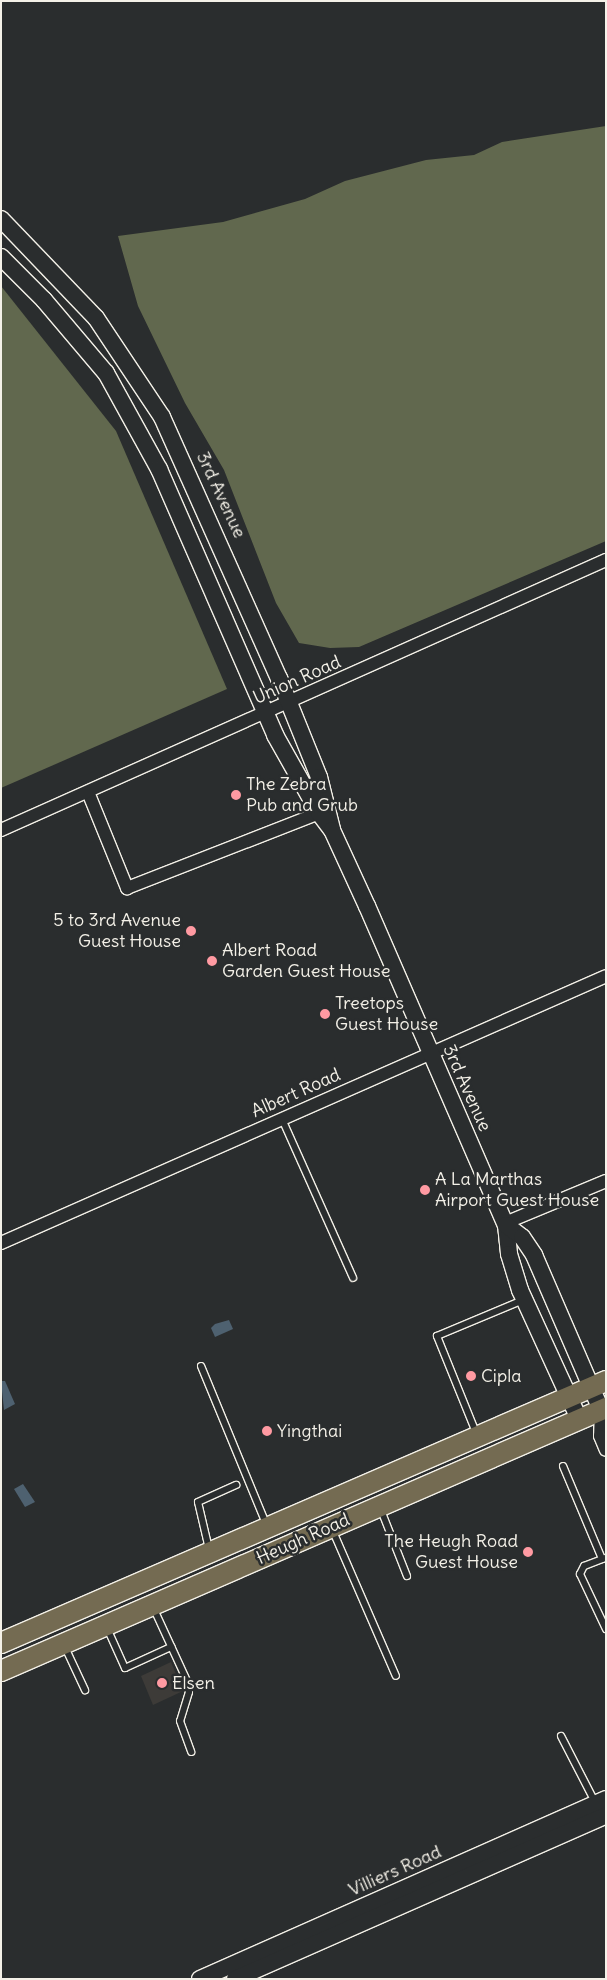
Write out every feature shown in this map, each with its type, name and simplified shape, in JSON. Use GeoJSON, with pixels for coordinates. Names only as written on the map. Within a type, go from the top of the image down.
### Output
{"type":"FeatureCollection","features":[{"type":"Feature","properties":{"kind":"main road","name":"Heugh Road"},"geometry":{"type":"LineString","coordinates":[[1,1642],[598,1384]]}},
{"type":"Feature","properties":{"kind":"main road","name":"Heugh Road"},"geometry":{"type":"LineString","coordinates":[[1,1671],[153,1606],[330,1526],[603,1409]]}},
{"type":"Feature","properties":{"kind":"street","name":"3rd Avenue"},"geometry":{"type":"LineString","coordinates":[[1,219],[96,318],[141,381],[191,476],[289,703],[324,792],[332,830],[505,1224],[508,1254],[524,1299],[579,1419],[600,1436],[606,1450]]}},
{"type":"Feature","properties":{"kind":"street","name":"3rd Avenue"},"geometry":{"type":"LineString","coordinates":[[1,257],[79,340],[106,373],[135,421],[159,469],[265,713],[319,813],[332,830]]}},
{"type":"Feature","properties":{"kind":"street","name":"Union Road"},"geometry":{"type":"LineString","coordinates":[[1,830],[606,560]]}},
{"type":"Feature","properties":{"kind":"street"},"geometry":{"type":"LineString","coordinates":[[88,792],[127,888],[319,813]]}},
{"type":"Feature","properties":{"kind":"street","name":"Albert Road"},"geometry":{"type":"LineString","coordinates":[[1,1244],[606,976]]}},
{"type":"Feature","properties":{"kind":"street"},"geometry":{"type":"LineString","coordinates":[[505,1224],[606,1181]]}},
{"type":"Feature","properties":{"kind":"street","name":"3rd Avenue"},"geometry":{"type":"LineString","coordinates":[[505,1224],[522,1237],[534,1255],[598,1384],[603,1409],[600,1436]]}},
{"type":"Feature","properties":{"kind":"street","name":"Villiers Road"},"geometry":{"type":"LineString","coordinates":[[235,1979],[375,1909],[602,1806]]}},
{"type":"Feature","properties":{"kind":"street","name":"Villiers Road"},"geometry":{"type":"LineString","coordinates":[[200,1979],[375,1909]]}},
{"type":"Feature","properties":{"kind":"lane"},"geometry":{"type":"LineString","coordinates":[[282,1119],[353,1278]]}},
{"type":"Feature","properties":{"kind":"lane"},"geometry":{"type":"LineString","coordinates":[[478,1436],[437,1336],[524,1299]]}},
{"type":"Feature","properties":{"kind":"lane"},"geometry":{"type":"LineString","coordinates":[[201,1366],[268,1528]]}},
{"type":"Feature","properties":{"kind":"lane"},"geometry":{"type":"LineString","coordinates":[[564,1466],[604,1559],[584,1566],[580,1574],[606,1629]]}},
{"type":"Feature","properties":{"kind":"lane"},"geometry":{"type":"LineString","coordinates":[[210,1552],[198,1502],[202,1498],[236,1485]]}},
{"type":"Feature","properties":{"kind":"lane"},"geometry":{"type":"LineString","coordinates":[[379,1506],[407,1576]]}},
{"type":"Feature","properties":{"kind":"lane"},"geometry":{"type":"LineString","coordinates":[[330,1526],[396,1676]]}},
{"type":"Feature","properties":{"kind":"lane"},"geometry":{"type":"LineString","coordinates":[[153,1606],[188,1686],[180,1721],[191,1752]]}},
{"type":"Feature","properties":{"kind":"lane"},"geometry":{"type":"LineString","coordinates":[[106,1626],[125,1668],[172,1647]]}},
{"type":"Feature","properties":{"kind":"lane"},"geometry":{"type":"LineString","coordinates":[[64,1644],[85,1690]]}},
{"type":"Feature","properties":{"kind":"lane"},"geometry":{"type":"LineString","coordinates":[[561,1736],[602,1806]]}},
{"type":"Feature","properties":{"kind":"shaded area","name":"Elsen"},"geometry":{"type":"Polygon","coordinates":[[[171,1662],[183,1691],[153,1705],[141,1676],[171,1662]]]}},
{"type":"Feature","properties":{"kind":"green space"},"geometry":{"type":"Polygon","coordinates":[[[606,126],[606,541],[359,647],[330,648],[299,643],[276,603],[224,470],[185,403],[138,306],[118,236],[223,222],[305,199],[345,181],[426,160],[474,155],[502,142],[606,126]]]}},
{"type":"Feature","properties":{"kind":"green space"},"geometry":{"type":"Polygon","coordinates":[[[1,286],[116,431],[227,689],[1,788],[1,286]]]}},
{"type":"Feature","properties":{"kind":"water"},"geometry":{"type":"Polygon","coordinates":[[[229,1320],[233,1329],[215,1337],[211,1328],[215,1324],[229,1320]]]}},
{"type":"Feature","properties":{"kind":"water"},"geometry":{"type":"Polygon","coordinates":[[[1,1381],[5,1381],[15,1404],[4,1410],[1,1381]]]}},
{"type":"Feature","properties":{"kind":"water"},"geometry":{"type":"Polygon","coordinates":[[[23,1484],[35,1502],[25,1507],[14,1489],[23,1484]]]}},
{"type":"Feature","properties":{"kind":"place","name":"The Zebra Pub and Grub"},"geometry":{"type":"Point","coordinates":[236,795]}},
{"type":"Feature","properties":{"kind":"place","name":"5 to 3rd Avenue Guest House"},"geometry":{"type":"Point","coordinates":[191,931]}},
{"type":"Feature","properties":{"kind":"place","name":"Albert Road Garden Guest House"},"geometry":{"type":"Point","coordinates":[212,961]}},
{"type":"Feature","properties":{"kind":"place","name":"Treetops Guest House"},"geometry":{"type":"Point","coordinates":[325,1014]}},
{"type":"Feature","properties":{"kind":"place","name":"A La Marthas Airport Guest House"},"geometry":{"type":"Point","coordinates":[425,1190]}},
{"type":"Feature","properties":{"kind":"place","name":"Cipla"},"geometry":{"type":"Point","coordinates":[471,1376]}},
{"type":"Feature","properties":{"kind":"place","name":"Yingthai"},"geometry":{"type":"Point","coordinates":[267,1431]}},
{"type":"Feature","properties":{"kind":"place","name":"The Heugh Road Guest House"},"geometry":{"type":"Point","coordinates":[528,1552]}},
{"type":"Feature","properties":{"kind":"place","name":"Elsen"},"geometry":{"type":"Point","coordinates":[162,1683]}}]}
